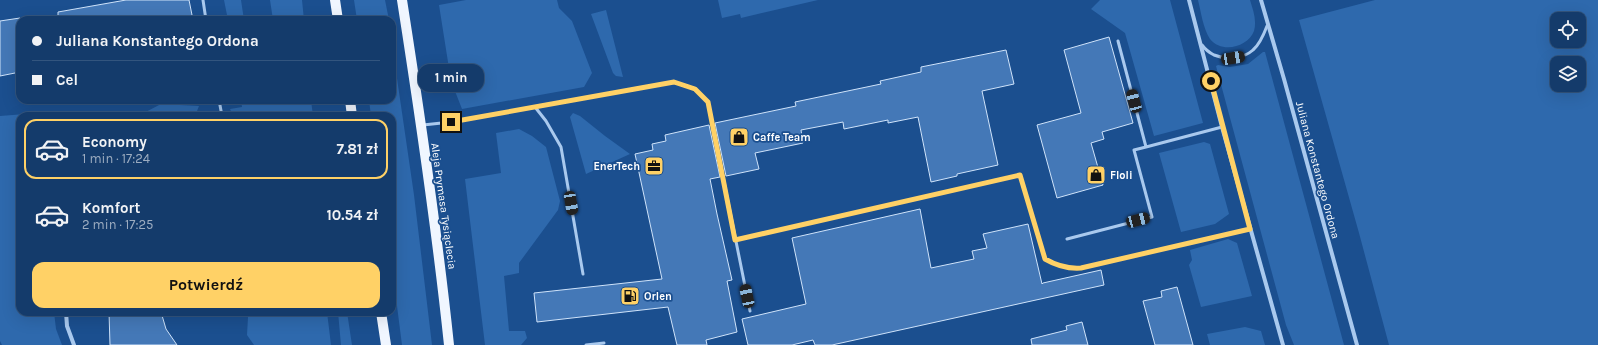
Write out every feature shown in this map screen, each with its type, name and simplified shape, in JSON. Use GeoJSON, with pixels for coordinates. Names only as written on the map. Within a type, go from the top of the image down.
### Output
{"type":"FeatureCollection","features":[{"type":"Feature","properties":{"kind":"main road"},"geometry":{"type":"LineString","coordinates":[[335,0],[337,16]]}},
{"type":"Feature","properties":{"kind":"main road","name":"Aleja Prymasa Tysiąclecia"},"geometry":{"type":"LineString","coordinates":[[402,0],[422,125],[449,345]]}},
{"type":"Feature","properties":{"kind":"main road"},"geometry":{"type":"LineString","coordinates":[[382,316],[386,345]]}},
{"type":"Feature","properties":{"kind":"street"},"geometry":{"type":"LineString","coordinates":[[1189,0],[1222,127],[1283,344]]}},
{"type":"Feature","properties":{"kind":"street","name":"Juliana Konstantego Ordona"},"geometry":{"type":"LineString","coordinates":[[1261,0],[1357,345]]}},
{"type":"Feature","properties":{"kind":"street"},"geometry":{"type":"LineString","coordinates":[[66,316],[67,326],[74,345]]}},
{"type":"Feature","properties":{"kind":"lane"},"geometry":{"type":"LineString","coordinates":[[203,0],[205,16]]}},
{"type":"Feature","properties":{"kind":"lane"},"geometry":{"type":"LineString","coordinates":[[1202,46],[1213,55],[1222,58],[1244,56],[1254,50],[1267,26]]}},
{"type":"Feature","properties":{"kind":"lane"},"geometry":{"type":"LineString","coordinates":[[1118,41],[1146,147]]}},
{"type":"Feature","properties":{"kind":"lane"},"geometry":{"type":"LineString","coordinates":[[422,125],[451,122],[674,82],[695,89],[708,102],[750,311]]}},
{"type":"Feature","properties":{"kind":"lane"},"geometry":{"type":"LineString","coordinates":[[535,107],[546,121],[561,147],[583,274]]}},
{"type":"Feature","properties":{"kind":"lane"},"geometry":{"type":"LineString","coordinates":[[1067,239],[1152,217],[1134,150],[1222,127]]}},
{"type":"Feature","properties":{"kind":"lane"},"geometry":{"type":"LineString","coordinates":[[735,240],[1020,175],[1045,259],[1068,269],[1081,268],[1250,229]]}},
{"type":"Feature","properties":{"kind":"lane"},"geometry":{"type":"LineString","coordinates":[[586,345],[604,343]]}},
{"type":"Feature","properties":{"kind":"shaded area"},"geometry":{"type":"Polygon","coordinates":[[[224,0],[241,0],[243,16],[227,16],[224,0]]]}},
{"type":"Feature","properties":{"kind":"shaded area"},"geometry":{"type":"Polygon","coordinates":[[[270,0],[302,0],[304,16],[272,16],[270,0]]]}},
{"type":"Feature","properties":{"kind":"shaded area"},"geometry":{"type":"Polygon","coordinates":[[[354,0],[385,0],[388,16],[356,16],[354,0]]]}},
{"type":"Feature","properties":{"kind":"shaded area"},"geometry":{"type":"Polygon","coordinates":[[[466,0],[557,0],[559,8],[572,21],[592,73],[584,87],[462,109],[451,81],[439,5],[466,0]]]}},
{"type":"Feature","properties":{"kind":"shaded area"},"geometry":{"type":"Polygon","coordinates":[[[718,0],[818,0],[741,18],[740,14],[722,18],[718,0]]]}},
{"type":"Feature","properties":{"kind":"shaded area"},"geometry":{"type":"Polygon","coordinates":[[[1100,0],[1170,0],[1203,123],[1154,136],[1125,33],[1091,9],[1100,0]]]}},
{"type":"Feature","properties":{"kind":"shaded area"},"geometry":{"type":"Polygon","coordinates":[[[1198,0],[1250,0],[1255,23],[1254,31],[1251,37],[1241,45],[1234,47],[1215,44],[1210,39],[1202,20],[1198,0]]]}},
{"type":"Feature","properties":{"kind":"shaded area"},"geometry":{"type":"Polygon","coordinates":[[[1375,0],[1598,0],[1598,345],[1389,345],[1299,20],[1375,0]]]}},
{"type":"Feature","properties":{"kind":"shaded area"},"geometry":{"type":"Polygon","coordinates":[[[606,10],[623,77],[616,76],[613,73],[591,14],[606,10]]]}},
{"type":"Feature","properties":{"kind":"shaded area"},"geometry":{"type":"Polygon","coordinates":[[[1265,52],[1344,345],[1294,345],[1286,325],[1216,66],[1230,67],[1248,64],[1265,52]]]}},
{"type":"Feature","properties":{"kind":"shaded area"},"geometry":{"type":"Polygon","coordinates":[[[396,71],[414,195],[432,345],[402,345],[396,298],[396,112],[370,112],[370,104],[396,104],[396,71]]]}},
{"type":"Feature","properties":{"kind":"shaded area"},"geometry":{"type":"Polygon","coordinates":[[[161,104],[199,106],[197,112],[146,112],[161,104]]]}},
{"type":"Feature","properties":{"kind":"shaded area"},"geometry":{"type":"Polygon","coordinates":[[[242,104],[312,104],[312,112],[231,112],[230,109],[242,107],[242,104]]]}},
{"type":"Feature","properties":{"kind":"shaded area"},"geometry":{"type":"Polygon","coordinates":[[[573,113],[580,116],[630,154],[586,174],[570,117],[573,113]]]}},
{"type":"Feature","properties":{"kind":"shaded area"},"geometry":{"type":"Polygon","coordinates":[[[16,115],[16,316],[54,316],[56,329],[62,345],[2,345],[0,341],[0,116],[16,115]]]}},
{"type":"Feature","properties":{"kind":"shaded area"},"geometry":{"type":"Polygon","coordinates":[[[519,129],[532,136],[546,147],[560,201],[558,210],[519,263],[519,273],[504,276],[509,331],[525,331],[527,338],[521,345],[485,345],[465,179],[501,173],[496,133],[519,129]]]}},
{"type":"Feature","properties":{"kind":"shaded area"},"geometry":{"type":"Polygon","coordinates":[[[1204,142],[1210,144],[1229,214],[1215,224],[1181,232],[1159,153],[1204,142]]]}},
{"type":"Feature","properties":{"kind":"shaded area"},"geometry":{"type":"Polygon","coordinates":[[[1228,239],[1237,243],[1252,296],[1201,307],[1189,265],[1192,260],[1190,250],[1228,239]]]}},
{"type":"Feature","properties":{"kind":"shaded area"},"geometry":{"type":"Polygon","coordinates":[[[327,316],[331,345],[254,345],[247,335],[248,317],[327,316]]]}},
{"type":"Feature","properties":{"kind":"shaded area"},"geometry":{"type":"Polygon","coordinates":[[[338,316],[348,316],[352,345],[341,345],[338,316]]]}},
{"type":"Feature","properties":{"kind":"shaded area"},"geometry":{"type":"Polygon","coordinates":[[[1245,327],[1261,331],[1265,345],[1210,345],[1207,334],[1245,327]]]}},
{"type":"Feature","properties":{"kind":"building"},"geometry":{"type":"Polygon","coordinates":[[[126,0],[189,0],[192,16],[58,16],[58,12],[126,0]]]}},
{"type":"Feature","properties":{"kind":"building"},"geometry":{"type":"Polygon","coordinates":[[[16,19],[16,73],[0,76],[0,21],[16,19]]]}},
{"type":"Feature","properties":{"kind":"building"},"geometry":{"type":"Polygon","coordinates":[[[1109,37],[1133,123],[1102,132],[1104,139],[1091,143],[1103,185],[1057,198],[1037,125],[1081,113],[1064,50],[1109,37]]]}},
{"type":"Feature","properties":{"kind":"building"},"geometry":{"type":"Polygon","coordinates":[[[1006,50],[1014,84],[982,91],[998,165],[957,174],[957,176],[931,182],[918,117],[888,123],[888,120],[844,129],[843,122],[801,130],[803,143],[755,153],[759,169],[726,176],[715,123],[796,106],[795,102],[881,84],[880,81],[921,72],[921,67],[1006,50]]]}},
{"type":"Feature","properties":{"kind":"building"},"geometry":{"type":"Polygon","coordinates":[[[709,125],[720,177],[710,179],[732,280],[727,281],[737,332],[706,340],[707,345],[677,345],[668,307],[537,322],[534,293],[662,279],[635,154],[653,150],[652,144],[666,141],[665,135],[709,125]]]}},
{"type":"Feature","properties":{"kind":"building"},"geometry":{"type":"Polygon","coordinates":[[[920,209],[931,268],[974,259],[972,251],[987,248],[983,234],[1028,224],[1042,284],[1101,270],[1104,285],[832,345],[815,345],[813,340],[792,345],[748,345],[742,319],[806,304],[792,238],[920,209]]]}},
{"type":"Feature","properties":{"kind":"building"},"geometry":{"type":"Polygon","coordinates":[[[1177,287],[1193,345],[1155,345],[1143,301],[1162,297],[1161,291],[1177,287]]]}},
{"type":"Feature","properties":{"kind":"building"},"geometry":{"type":"Polygon","coordinates":[[[109,316],[162,316],[166,329],[177,345],[110,345],[109,316]]]}},
{"type":"Feature","properties":{"kind":"building"},"geometry":{"type":"Polygon","coordinates":[[[1082,322],[1088,345],[1032,345],[1031,339],[1067,330],[1066,326],[1082,322]]]}},
{"type":"Feature","properties":{"kind":"place","name":"Caffe Team"},"geometry":{"type":"Point","coordinates":[739,137]}},
{"type":"Feature","properties":{"kind":"place","name":"EnerTech"},"geometry":{"type":"Point","coordinates":[654,166]}},
{"type":"Feature","properties":{"kind":"place","name":"Floli"},"geometry":{"type":"Point","coordinates":[1096,175]}},
{"type":"Feature","properties":{"kind":"place","name":"Orlen"},"geometry":{"type":"Point","coordinates":[630,296]}},
{"type":"Feature","properties":{"kind":"route"},"geometry":{"type":"LineString","coordinates":[[451,122],[674,82],[695,89],[708,102],[735,240],[1020,175],[1045,259],[1068,269],[1081,268],[1250,229],[1211,81]]}}]}
